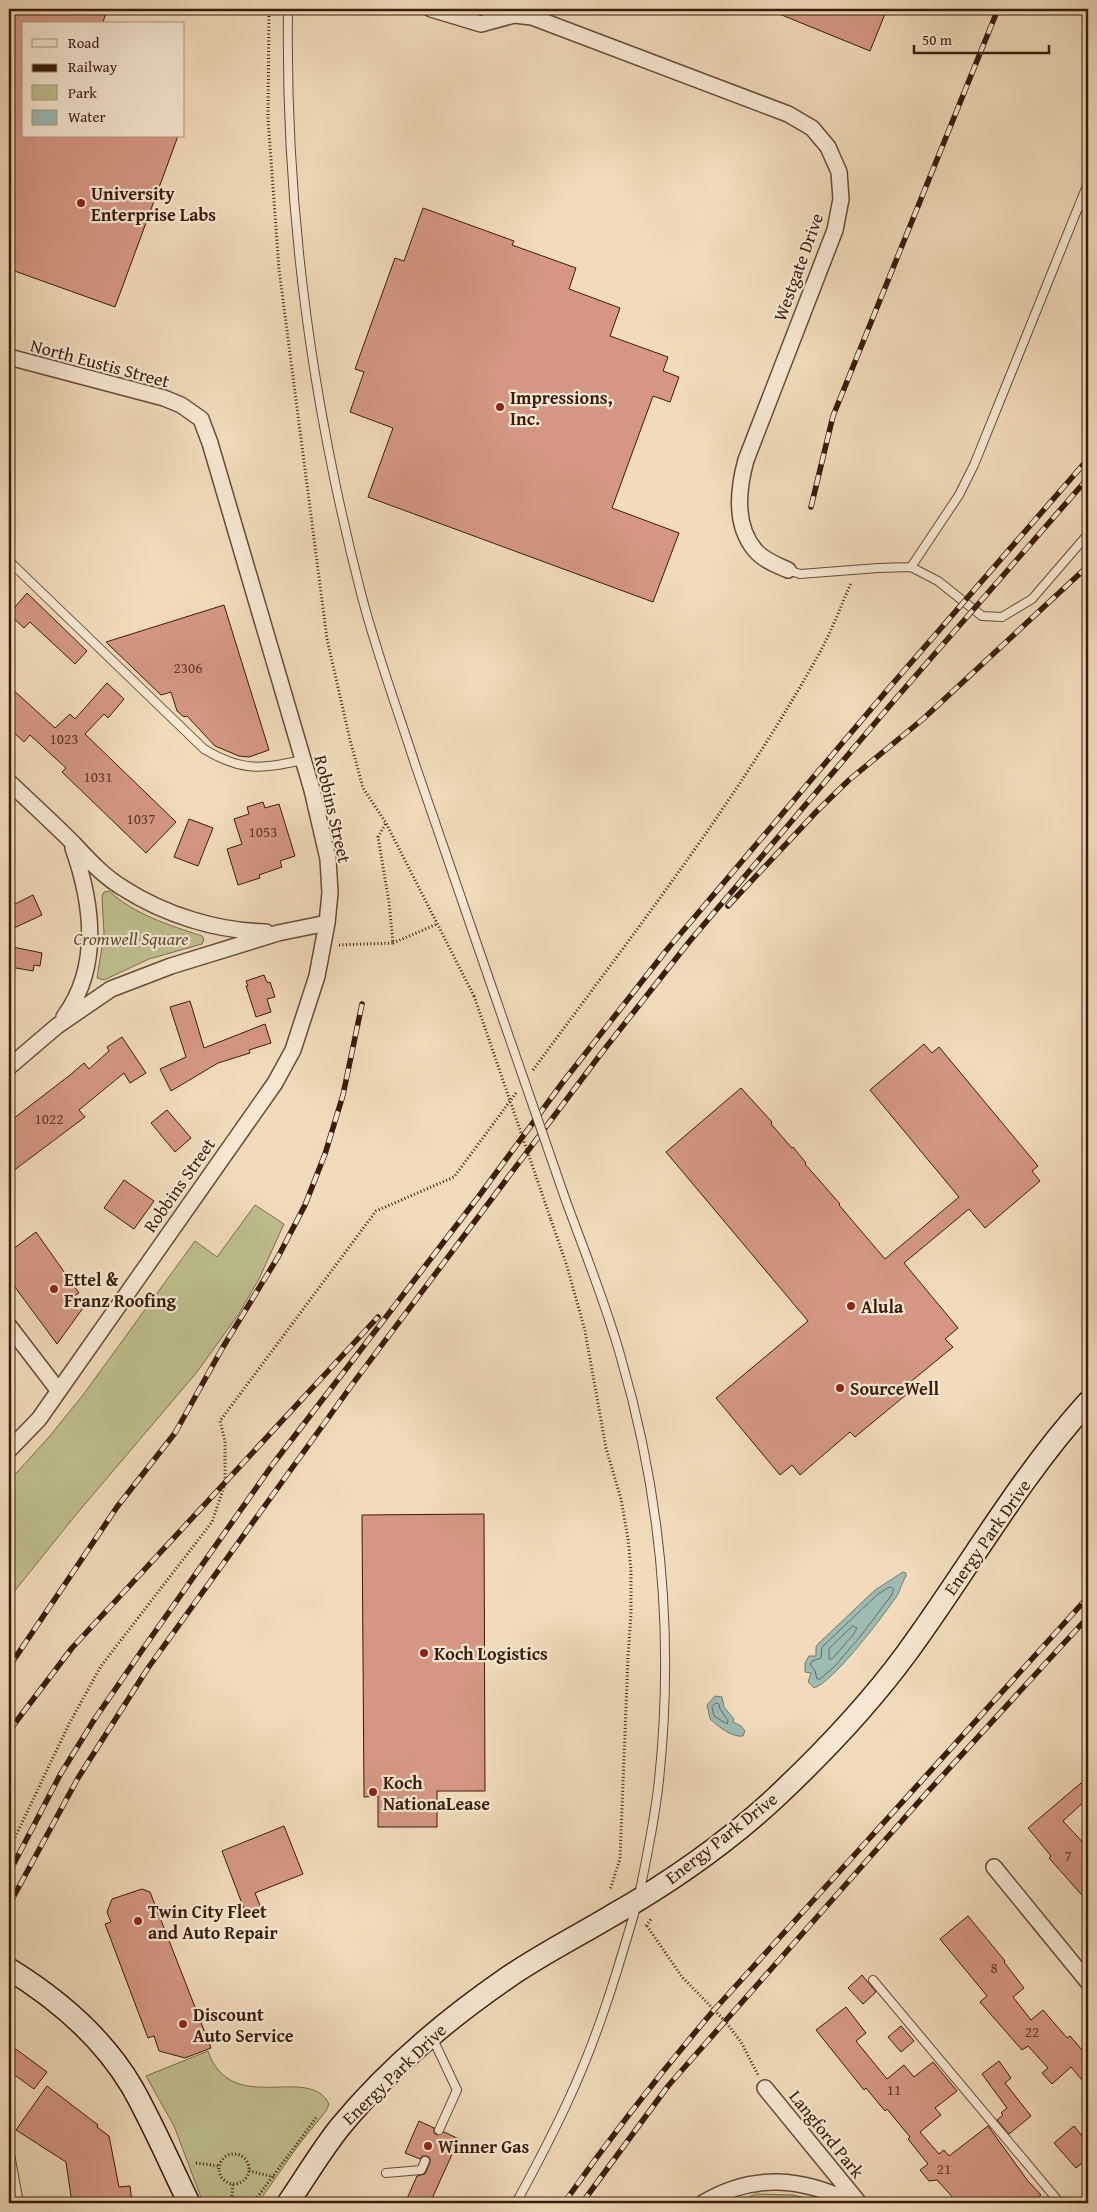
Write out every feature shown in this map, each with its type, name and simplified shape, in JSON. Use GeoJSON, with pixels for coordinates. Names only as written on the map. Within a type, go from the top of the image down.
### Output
{"type":"FeatureCollection","features":[{"type":"Feature","properties":{"kind":"street"},"geometry":{"type":"LineString","coordinates":[[431,9],[481,24]]}},
{"type":"Feature","properties":{"kind":"street"},"geometry":{"type":"LineString","coordinates":[[470,9],[481,24]]}},
{"type":"Feature","properties":{"kind":"street","name":"Westgate Drive"},"geometry":{"type":"LineString","coordinates":[[481,24],[514,15],[532,17],[788,114],[812,128],[828,147],[839,172],[841,199],[835,230],[746,460],[741,480],[739,502],[748,538],[755,550],[766,559],[788,570]]}},
{"type":"Feature","properties":{"kind":"street","name":"North Eustis Street"},"geometry":{"type":"LineString","coordinates":[[9,357],[164,398],[181,405]]}},
{"type":"Feature","properties":{"kind":"street","name":"Robbins Street"},"geometry":{"type":"LineString","coordinates":[[9,1450],[38,1419],[275,1083],[293,1050],[306,1015],[317,976],[327,923],[330,893],[328,859],[303,760],[210,443],[201,419],[181,405]]}},
{"type":"Feature","properties":{"kind":"street"},"geometry":{"type":"LineString","coordinates":[[9,782],[96,867],[122,888],[160,908],[194,920],[226,929],[278,933]]}},
{"type":"Feature","properties":{"kind":"street"},"geometry":{"type":"LineString","coordinates":[[57,1026],[72,1006],[82,982],[88,957],[90,931],[89,904],[82,872],[71,841]]}},
{"type":"Feature","properties":{"kind":"street"},"geometry":{"type":"LineString","coordinates":[[10,1063],[57,1026],[111,990],[140,977],[278,933],[327,923]]}},
{"type":"Feature","properties":{"kind":"street"},"geometry":{"type":"LineString","coordinates":[[9,1326],[58,1390]]}},
{"type":"Feature","properties":{"kind":"street","name":"Energy Park Drive"},"geometry":{"type":"LineString","coordinates":[[288,2203],[342,2125],[376,2088],[432,2036],[507,1978],[542,1955],[638,1900],[680,1873],[736,1831],[773,1800],[832,1742],[870,1700],[906,1655],[1036,1466],[1088,1402]]}},
{"type":"Feature","properties":{"kind":"street"},"geometry":{"type":"LineString","coordinates":[[994,1867],[1088,1982]]}},
{"type":"Feature","properties":{"kind":"street"},"geometry":{"type":"LineString","coordinates":[[9,1969],[32,1983],[82,2025],[108,2053],[131,2085],[189,2203]]}},
{"type":"Feature","properties":{"kind":"street","name":"Langford Park"},"geometry":{"type":"LineString","coordinates":[[765,2088],[859,2203]]}},
{"type":"Feature","properties":{"kind":"street","name":"Langford Park"},"geometry":{"type":"LineString","coordinates":[[703,2203],[716,2195],[748,2184],[782,2182],[801,2183],[820,2188],[853,2203]]}},
{"type":"Feature","properties":{"kind":"lane"},"geometry":{"type":"LineString","coordinates":[[288,9],[290,132],[299,250],[312,354],[334,477],[362,598],[380,660],[621,1357],[644,1451],[660,1545],[665,1643],[662,1737],[652,1827],[638,1900],[616,1977],[587,2056],[564,2109],[516,2203]]}},
{"type":"Feature","properties":{"kind":"lane"},"geometry":{"type":"LineString","coordinates":[[481,24],[494,9]]}},
{"type":"Feature","properties":{"kind":"lane"},"geometry":{"type":"LineString","coordinates":[[911,567],[959,495],[974,465],[1088,183]]}},
{"type":"Feature","properties":{"kind":"lane"},"geometry":{"type":"LineString","coordinates":[[788,570],[800,574],[911,567],[938,581],[982,616],[1002,617],[1032,600],[1088,534]]}},
{"type":"Feature","properties":{"kind":"lane"},"geometry":{"type":"LineString","coordinates":[[9,561],[204,749],[230,764],[246,766],[263,767],[303,760]]}},
{"type":"Feature","properties":{"kind":"lane"},"geometry":{"type":"LineString","coordinates":[[873,1980],[1060,2203]]}},
{"type":"Feature","properties":{"kind":"lane"},"geometry":{"type":"LineString","coordinates":[[432,2036],[458,2090],[439,2130]]}},
{"type":"Feature","properties":{"kind":"lane"},"geometry":{"type":"LineString","coordinates":[[9,2149],[20,2203]]}},
{"type":"Feature","properties":{"kind":"lane"},"geometry":{"type":"LineString","coordinates":[[386,2173],[421,2170],[425,2161]]}},
{"type":"Feature","properties":{"kind":"path"},"geometry":{"type":"LineString","coordinates":[[530,1074],[682,868],[758,755],[821,650],[856,570]]}},
{"type":"Feature","properties":{"kind":"path"},"geometry":{"type":"LineString","coordinates":[[386,823],[378,837],[389,902],[393,943]]}},
{"type":"Feature","properties":{"kind":"path"},"geometry":{"type":"LineString","coordinates":[[323,946],[384,945],[437,924]]}},
{"type":"Feature","properties":{"kind":"path"},"geometry":{"type":"LineString","coordinates":[[474,996],[567,1266],[585,1331],[606,1448],[621,1499],[631,1570],[631,1614],[620,1858],[610,1890]]}},
{"type":"Feature","properties":{"kind":"path"},"geometry":{"type":"LineString","coordinates":[[9,1850],[69,1724],[101,1666],[212,1522],[225,1484],[224,1440],[220,1421],[376,1210],[454,1177],[518,1090]]}},
{"type":"Feature","properties":{"kind":"path"},"geometry":{"type":"LineString","coordinates":[[640,1930],[647,1926],[651,1919]]}},
{"type":"Feature","properties":{"kind":"path"},"geometry":{"type":"LineString","coordinates":[[647,1926],[682,1977],[725,2021],[741,2042],[765,2088]]}},
{"type":"Feature","properties":{"kind":"path"},"geometry":{"type":"LineString","coordinates":[[253,2203],[316,2118]]}},
{"type":"Feature","properties":{"kind":"path"},"geometry":{"type":"LineString","coordinates":[[219,2166],[226,2156],[236,2154],[247,2160],[249,2171],[244,2180],[233,2184]]}},
{"type":"Feature","properties":{"kind":"path"},"geometry":{"type":"LineString","coordinates":[[196,2164],[219,2166]]}},
{"type":"Feature","properties":{"kind":"path"},"geometry":{"type":"LineString","coordinates":[[219,2166],[222,2177],[233,2184]]}},
{"type":"Feature","properties":{"kind":"path"},"geometry":{"type":"LineString","coordinates":[[249,2171],[274,2177]]}},
{"type":"Feature","properties":{"kind":"path"},"geometry":{"type":"LineString","coordinates":[[231,2203],[233,2184]]}},
{"type":"Feature","properties":{"kind":"green space","name":"Cromwell Square"},"geometry":{"type":"Polygon","coordinates":[[[109,891],[141,913],[202,936],[204,939],[202,944],[149,959],[104,980],[97,978],[104,934],[102,896],[104,892],[109,891]]]}},
{"type":"Feature","properties":{"kind":"green space"},"geometry":{"type":"Polygon","coordinates":[[[255,1205],[284,1224],[259,1279],[238,1315],[197,1372],[74,1517],[9,1598],[9,1481],[49,1437],[83,1395],[195,1241],[217,1257],[255,1205]]]}},
{"type":"Feature","properties":{"kind":"green space"},"geometry":{"type":"Polygon","coordinates":[[[208,2051],[219,2071],[234,2082],[251,2086],[305,2088],[319,2093],[329,2104],[326,2111],[300,2143],[258,2203],[205,2203],[202,2200],[174,2126],[146,2076],[208,2051]]]}},
{"type":"Feature","properties":{"kind":"green space"},"geometry":{"type":"Polygon","coordinates":[[[756,2194],[793,2195],[828,2203],[734,2203],[756,2194]]]}},
{"type":"Feature","properties":{"kind":"water"},"geometry":{"type":"Polygon","coordinates":[[[903,1572],[906,1573],[906,1576],[898,1594],[878,1621],[833,1675],[814,1688],[808,1682],[811,1673],[805,1672],[805,1663],[809,1656],[816,1656],[818,1644],[875,1590],[903,1572]]]}},
{"type":"Feature","properties":{"kind":"water"},"geometry":{"type":"Polygon","coordinates":[[[715,1696],[722,1697],[724,1707],[734,1719],[733,1722],[741,1726],[745,1731],[743,1736],[730,1733],[710,1719],[707,1705],[715,1696]]]}},
{"type":"Feature","properties":{"kind":"building","name":"University Enterprise Labs"},"geometry":{"type":"Polygon","coordinates":[[[9,9],[108,9],[103,22],[22,22],[22,138],[177,138],[115,307],[9,269],[9,9]]]}},
{"type":"Feature","properties":{"kind":"building"},"geometry":{"type":"Polygon","coordinates":[[[767,9],[887,9],[870,51],[767,9]]]}},
{"type":"Feature","properties":{"kind":"building","name":"Impressions, Inc."},"geometry":{"type":"Polygon","coordinates":[[[423,208],[514,241],[512,245],[576,268],[569,289],[620,308],[610,336],[668,357],[663,371],[679,377],[670,402],[653,396],[612,508],[679,533],[653,602],[368,497],[393,428],[350,412],[364,372],[355,369],[395,258],[404,261],[423,208]]]}},
{"type":"Feature","properties":{"kind":"building"},"geometry":{"type":"Polygon","coordinates":[[[27,593],[87,651],[75,664],[30,622],[24,628],[9,614],[27,593]]]}},
{"type":"Feature","properties":{"kind":"building"},"geometry":{"type":"Polygon","coordinates":[[[224,605],[269,750],[249,757],[239,756],[215,746],[187,716],[184,717],[177,711],[171,692],[161,695],[106,642],[224,605]]]}},
{"type":"Feature","properties":{"kind":"building"},"geometry":{"type":"Polygon","coordinates":[[[107,683],[124,699],[108,718],[104,714],[85,734],[176,822],[146,853],[62,772],[66,768],[30,735],[24,742],[9,728],[9,686],[55,728],[70,714],[75,719],[107,683]]]}},
{"type":"Feature","properties":{"kind":"building"},"geometry":{"type":"Polygon","coordinates":[[[263,802],[265,808],[279,804],[295,856],[280,861],[282,867],[259,875],[260,878],[238,885],[227,849],[242,844],[234,819],[249,814],[247,807],[263,802]]]}},
{"type":"Feature","properties":{"kind":"building"},"geometry":{"type":"Polygon","coordinates":[[[189,819],[213,828],[198,866],[174,857],[189,819]]]}},
{"type":"Feature","properties":{"kind":"building"},"geometry":{"type":"Polygon","coordinates":[[[33,895],[42,915],[14,928],[9,916],[9,907],[33,895]]]}},
{"type":"Feature","properties":{"kind":"building"},"geometry":{"type":"Polygon","coordinates":[[[13,947],[42,953],[40,966],[34,965],[33,971],[10,967],[13,947]]]}},
{"type":"Feature","properties":{"kind":"building"},"geometry":{"type":"Polygon","coordinates":[[[264,975],[268,983],[270,982],[275,997],[267,999],[271,1012],[256,1017],[246,981],[264,975]]]}},
{"type":"Feature","properties":{"kind":"building"},"geometry":{"type":"Polygon","coordinates":[[[190,1001],[204,1048],[265,1024],[271,1043],[249,1050],[250,1053],[218,1063],[171,1091],[160,1069],[186,1057],[170,1007],[190,1001]]]}},
{"type":"Feature","properties":{"kind":"building"},"geometry":{"type":"Polygon","coordinates":[[[122,1037],[146,1073],[130,1083],[124,1073],[79,1110],[85,1117],[9,1174],[9,1122],[84,1063],[89,1069],[109,1051],[107,1047],[122,1037]]]}},
{"type":"Feature","properties":{"kind":"building"},"geometry":{"type":"Polygon","coordinates":[[[924,1044],[932,1053],[939,1047],[1038,1166],[1032,1171],[1040,1181],[985,1228],[969,1209],[904,1263],[958,1328],[945,1339],[953,1347],[903,1388],[907,1394],[855,1437],[850,1432],[800,1475],[792,1465],[780,1475],[716,1398],[808,1321],[666,1152],[741,1088],[772,1122],[771,1124],[793,1147],[805,1164],[885,1259],[959,1197],[870,1090],[924,1044]]]}},
{"type":"Feature","properties":{"kind":"building"},"geometry":{"type":"Polygon","coordinates":[[[167,1110],[191,1138],[175,1152],[151,1123],[167,1110]]]}},
{"type":"Feature","properties":{"kind":"building"},"geometry":{"type":"Polygon","coordinates":[[[124,1180],[154,1201],[134,1229],[104,1208],[124,1180]]]}},
{"type":"Feature","properties":{"kind":"building"},"geometry":{"type":"Polygon","coordinates":[[[36,1232],[79,1293],[74,1296],[83,1308],[57,1344],[9,1279],[9,1252],[36,1232]]]}},
{"type":"Feature","properties":{"kind":"building","name":"Koch Logistics"},"geometry":{"type":"Polygon","coordinates":[[[484,1514],[485,1791],[437,1791],[437,1827],[378,1827],[378,1796],[364,1797],[362,1515],[484,1514]]]}},
{"type":"Feature","properties":{"kind":"building"},"geometry":{"type":"Polygon","coordinates":[[[1081,1783],[1088,1792],[1088,1798],[1063,1821],[1088,1848],[1088,1902],[1049,1858],[1051,1856],[1028,1828],[1081,1783]]]}},
{"type":"Feature","properties":{"kind":"building"},"geometry":{"type":"Polygon","coordinates":[[[284,1826],[303,1874],[255,1893],[261,1908],[246,1914],[222,1851],[284,1826]]]}},
{"type":"Feature","properties":{"kind":"building"},"geometry":{"type":"Polygon","coordinates":[[[142,1889],[150,1892],[211,2048],[185,2058],[159,2051],[154,2036],[148,2038],[105,1924],[111,1922],[107,1912],[112,1899],[142,1889]]]}},
{"type":"Feature","properties":{"kind":"building"},"geometry":{"type":"Polygon","coordinates":[[[968,1916],[1005,1961],[1024,1988],[1013,1997],[1031,2020],[1043,2010],[1067,2038],[1070,2036],[1088,2057],[1088,2087],[1071,2067],[1052,2084],[1042,2073],[1048,2068],[1028,2046],[1022,2050],[980,2002],[987,1996],[940,1939],[968,1916]]]}},
{"type":"Feature","properties":{"kind":"building"},"geometry":{"type":"Polygon","coordinates":[[[862,1975],[876,1992],[863,2004],[848,1988],[862,1975]]]}},
{"type":"Feature","properties":{"kind":"building"},"geometry":{"type":"Polygon","coordinates":[[[846,2007],[866,2033],[856,2041],[887,2079],[904,2065],[914,2077],[933,2062],[957,2091],[935,2108],[941,2115],[920,2132],[939,2154],[944,2150],[949,2156],[988,2126],[1028,2181],[1041,2195],[1031,2203],[958,2203],[937,2180],[929,2181],[920,2170],[928,2164],[908,2139],[910,2137],[887,2109],[885,2111],[866,2088],[864,2090],[816,2030],[846,2007]]]}},
{"type":"Feature","properties":{"kind":"building"},"geometry":{"type":"Polygon","coordinates":[[[901,2026],[914,2041],[901,2052],[888,2037],[901,2026]]]}},
{"type":"Feature","properties":{"kind":"building"},"geometry":{"type":"Polygon","coordinates":[[[9,2044],[47,2072],[34,2089],[9,2071],[9,2044]]]}},
{"type":"Feature","properties":{"kind":"building"},"geometry":{"type":"Polygon","coordinates":[[[999,2061],[1011,2078],[1005,2083],[1031,2116],[1009,2134],[997,2120],[1007,2108],[982,2074],[999,2061]]]}},
{"type":"Feature","properties":{"kind":"building"},"geometry":{"type":"Polygon","coordinates":[[[47,2086],[98,2125],[97,2127],[109,2136],[119,2187],[130,2186],[132,2203],[72,2203],[66,2162],[16,2130],[47,2086]]]}},
{"type":"Feature","properties":{"kind":"building"},"geometry":{"type":"Polygon","coordinates":[[[419,2121],[434,2128],[434,2133],[437,2135],[444,2132],[459,2139],[430,2203],[405,2203],[417,2176],[425,2174],[430,2163],[430,2158],[427,2156],[422,2156],[420,2159],[405,2153],[419,2121]]]}},
{"type":"Feature","properties":{"kind":"building"},"geometry":{"type":"Polygon","coordinates":[[[1074,2126],[1088,2143],[1088,2158],[1076,2168],[1054,2143],[1074,2126]]]}},
{"type":"Feature","properties":{"kind":"railway"},"geometry":{"type":"LineString","coordinates":[[811,507],[833,416],[998,9]]}},
{"type":"Feature","properties":{"kind":"railway"},"geometry":{"type":"LineString","coordinates":[[9,1873],[60,1775],[94,1720],[145,1646],[273,1464],[479,1196],[563,1082],[665,952],[889,688],[1088,459]]}},
{"type":"Feature","properties":{"kind":"railway"},"geometry":{"type":"LineString","coordinates":[[9,1905],[78,1778],[148,1668],[354,1382],[603,1051],[689,942],[898,696],[1088,478]]}},
{"type":"Feature","properties":{"kind":"railway"},"geometry":{"type":"LineString","coordinates":[[728,906],[817,811],[849,780],[923,719],[1088,566]]}},
{"type":"Feature","properties":{"kind":"railway"},"geometry":{"type":"LineString","coordinates":[[9,1667],[117,1507],[175,1433],[223,1347],[278,1257],[305,1205],[325,1154],[343,1095],[362,1004]]}},
{"type":"Feature","properties":{"kind":"railway"},"geometry":{"type":"LineString","coordinates":[[9,1731],[72,1648],[378,1317]]}},
{"type":"Feature","properties":{"kind":"railway"},"geometry":{"type":"LineString","coordinates":[[564,2203],[637,2105],[714,2010],[1088,1597]]}},
{"type":"Feature","properties":{"kind":"railway"},"geometry":{"type":"LineString","coordinates":[[582,2203],[668,2086],[923,1797],[1088,1617]]}},
{"type":"Feature","properties":{"kind":"place","name":"University Enterprise Labs"},"geometry":{"type":"Point","coordinates":[81,203]}},
{"type":"Feature","properties":{"kind":"place","name":"Impressions, Inc."},"geometry":{"type":"Point","coordinates":[500,407]}},
{"type":"Feature","properties":{"kind":"place","name":"Ettel & Franz Roofing"},"geometry":{"type":"Point","coordinates":[54,1289]}},
{"type":"Feature","properties":{"kind":"place","name":"Alula"},"geometry":{"type":"Point","coordinates":[851,1306]}},
{"type":"Feature","properties":{"kind":"place","name":"SourceWell"},"geometry":{"type":"Point","coordinates":[840,1388]}},
{"type":"Feature","properties":{"kind":"place","name":"Koch Logistics"},"geometry":{"type":"Point","coordinates":[424,1653]}},
{"type":"Feature","properties":{"kind":"place","name":"Koch NationaLease"},"geometry":{"type":"Point","coordinates":[373,1792]}},
{"type":"Feature","properties":{"kind":"place","name":"Twin City Fleet and Auto Repair"},"geometry":{"type":"Point","coordinates":[138,1921]}},
{"type":"Feature","properties":{"kind":"place","name":"Discount Auto Service"},"geometry":{"type":"Point","coordinates":[183,2024]}},
{"type":"Feature","properties":{"kind":"place","name":"Winner Gas"},"geometry":{"type":"Point","coordinates":[428,2146]}}]}
